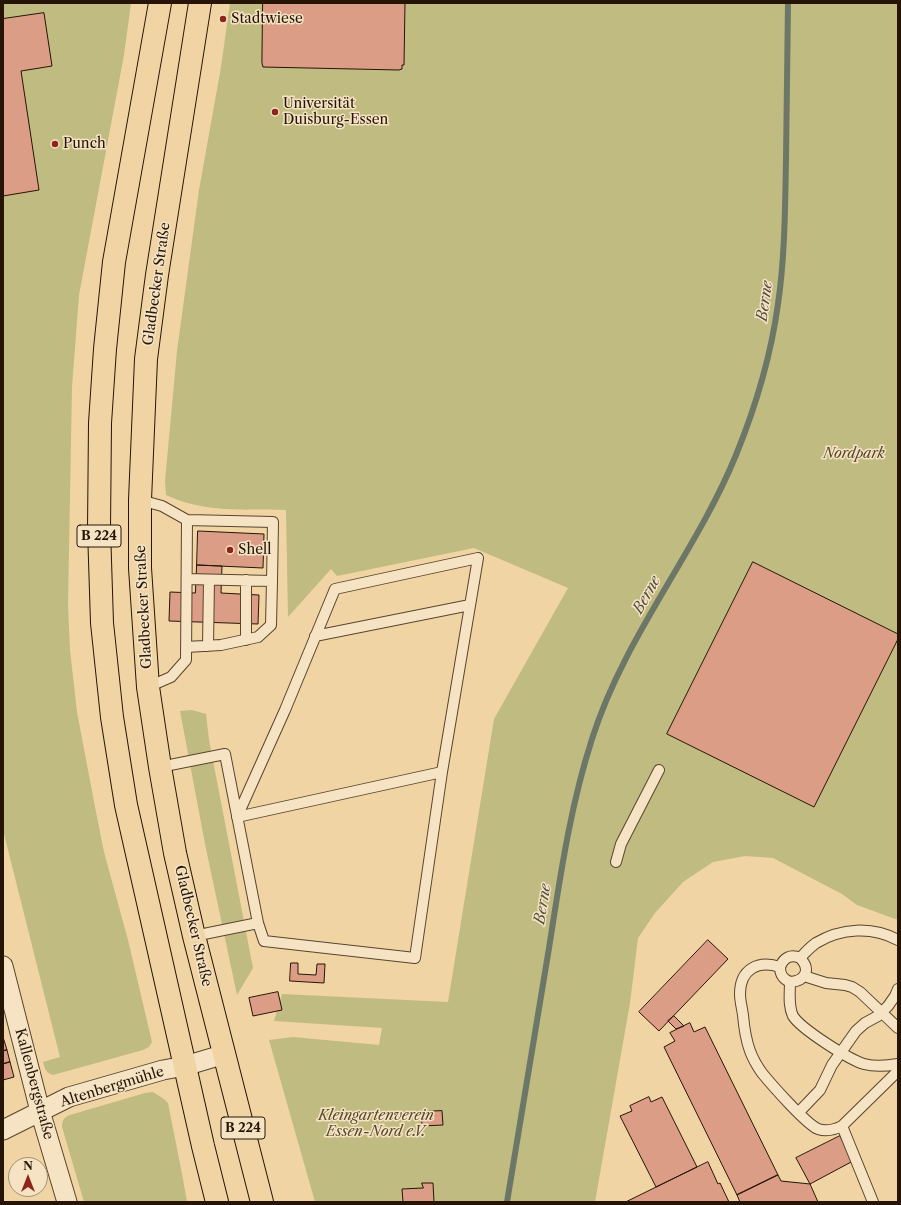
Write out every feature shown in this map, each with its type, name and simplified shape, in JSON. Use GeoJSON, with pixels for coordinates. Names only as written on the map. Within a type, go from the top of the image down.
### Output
{"type":"FeatureCollection","features":[{"type":"Feature","properties":{"kind":"main road","name":"B 224"},"geometry":{"type":"LineString","coordinates":[[160,3],[114,262],[105,349],[100,423],[99,529],[102,623],[112,717],[125,798],[203,1146],[217,1202]]}},
{"type":"Feature","properties":{"kind":"main road","name":"Gladbecker Straße"},"geometry":{"type":"LineString","coordinates":[[200,3],[157,275],[146,359],[140,500],[140,568],[148,687],[160,767],[176,853],[194,936],[262,1202]]}},
{"type":"Feature","properties":{"kind":"street","name":"Kallenbergstraße"},"geometry":{"type":"LineString","coordinates":[[3,966],[40,1111],[67,1202]]}},
{"type":"Feature","properties":{"kind":"street","name":"Altenbergmühle"},"geometry":{"type":"LineString","coordinates":[[3,1130],[69,1097],[225,1054]]}},
{"type":"Feature","properties":{"kind":"lane"},"geometry":{"type":"LineString","coordinates":[[140,500],[162,506],[188,520],[272,522],[271,625],[258,637],[221,645],[186,647]]}},
{"type":"Feature","properties":{"kind":"lane"},"geometry":{"type":"LineString","coordinates":[[148,687],[171,677],[186,660],[188,520]]}},
{"type":"Feature","properties":{"kind":"lane"},"geometry":{"type":"LineString","coordinates":[[160,767],[225,754],[237,817],[258,923],[264,941],[415,958],[442,772],[478,558],[335,589],[285,710],[237,817]]}},
{"type":"Feature","properties":{"kind":"lane"},"geometry":{"type":"LineString","coordinates":[[187,579],[272,581]]}},
{"type":"Feature","properties":{"kind":"lane"},"geometry":{"type":"LineString","coordinates":[[208,646],[209,580]]}},
{"type":"Feature","properties":{"kind":"lane"},"geometry":{"type":"LineString","coordinates":[[246,580],[246,640]]}},
{"type":"Feature","properties":{"kind":"lane"},"geometry":{"type":"LineString","coordinates":[[315,636],[470,605]]}},
{"type":"Feature","properties":{"kind":"lane"},"geometry":{"type":"LineString","coordinates":[[616,862],[621,844],[659,770]]}},
{"type":"Feature","properties":{"kind":"lane"},"geometry":{"type":"LineString","coordinates":[[237,817],[442,772]]}},
{"type":"Feature","properties":{"kind":"lane"},"geometry":{"type":"LineString","coordinates":[[194,936],[258,923]]}},
{"type":"Feature","properties":{"kind":"lane"},"geometry":{"type":"LineString","coordinates":[[800,958],[816,943],[832,935],[843,932],[871,931],[887,935],[898,940]]}},
{"type":"Feature","properties":{"kind":"lane"},"geometry":{"type":"LineString","coordinates":[[793,956],[800,958],[806,965],[806,969],[804,976],[796,982],[790,982],[782,977],[780,973],[780,966],[787,957],[793,956]]}},
{"type":"Feature","properties":{"kind":"lane"},"geometry":{"type":"LineString","coordinates":[[780,966],[763,964],[755,967],[746,974],[740,994],[743,1015],[750,1050],[754,1061],[763,1073],[811,1125],[820,1130],[834,1130],[842,1126],[898,1071]]}},
{"type":"Feature","properties":{"kind":"lane"},"geometry":{"type":"LineString","coordinates":[[804,976],[826,983],[852,987],[860,992],[898,1028]]}},
{"type":"Feature","properties":{"kind":"lane"},"geometry":{"type":"LineString","coordinates":[[790,982],[790,1007],[793,1015],[806,1030],[857,1061],[870,1065],[883,1066],[898,1064]]}},
{"type":"Feature","properties":{"kind":"lane"},"geometry":{"type":"LineString","coordinates":[[799,1112],[820,1090],[832,1065],[860,1027],[881,1013],[888,1006],[898,988]]}},
{"type":"Feature","properties":{"kind":"lane"},"geometry":{"type":"LineString","coordinates":[[842,1126],[872,1202]]}},
{"type":"Feature","properties":{"kind":"green space"},"geometry":{"type":"Polygon","coordinates":[[[3,3],[131,3],[124,55],[79,295],[72,387],[68,605],[70,650],[77,712],[95,807],[104,852],[128,940],[152,1042],[149,1047],[143,1050],[53,1075],[46,1070],[43,1062],[60,1057],[3,830],[3,3]]]}},
{"type":"Feature","properties":{"kind":"green space"},"geometry":{"type":"Polygon","coordinates":[[[230,3],[898,3],[898,920],[857,905],[842,894],[773,858],[745,856],[713,862],[683,882],[655,913],[638,938],[630,1003],[595,1202],[315,1202],[269,1040],[293,1037],[379,1045],[382,1028],[274,1021],[282,994],[448,1002],[494,719],[568,588],[474,548],[337,576],[331,569],[288,617],[286,510],[225,509],[195,505],[166,495],[165,481],[177,351],[199,190],[221,67],[230,3]]]}},
{"type":"Feature","properties":{"kind":"green space"},"geometry":{"type":"Polygon","coordinates":[[[192,710],[206,714],[209,740],[253,968],[237,995],[205,844],[180,711],[192,710]]]}},
{"type":"Feature","properties":{"kind":"green space"},"geometry":{"type":"Polygon","coordinates":[[[153,1092],[168,1103],[187,1202],[84,1202],[62,1123],[66,1117],[70,1115],[153,1092]]]}},
{"type":"Feature","properties":{"kind":"building"},"geometry":{"type":"Polygon","coordinates":[[[263,3],[405,3],[404,65],[402,65],[402,69],[399,70],[263,67],[263,3]]]}},
{"type":"Feature","properties":{"kind":"building","name":"Punch"},"geometry":{"type":"Polygon","coordinates":[[[44,13],[52,66],[21,71],[39,190],[3,196],[3,19],[44,13]]]}},
{"type":"Feature","properties":{"kind":"building","name":"Shell"},"geometry":{"type":"Polygon","coordinates":[[[198,531],[264,534],[263,568],[197,565],[198,531]]]}},
{"type":"Feature","properties":{"kind":"building"},"geometry":{"type":"Polygon","coordinates":[[[753,562],[898,634],[898,639],[814,807],[667,734],[753,562]]]}},
{"type":"Feature","properties":{"kind":"building"},"geometry":{"type":"Polygon","coordinates":[[[197,565],[222,566],[221,593],[259,595],[258,624],[169,621],[170,592],[195,593],[197,565]]]}},
{"type":"Feature","properties":{"kind":"building"},"geometry":{"type":"Polygon","coordinates":[[[708,940],[728,959],[659,1031],[639,1012],[708,940]]]}},
{"type":"Feature","properties":{"kind":"building"},"geometry":{"type":"Polygon","coordinates":[[[291,963],[298,963],[298,974],[316,975],[317,964],[325,964],[324,983],[290,981],[291,963]]]}},
{"type":"Feature","properties":{"kind":"building"},"geometry":{"type":"Polygon","coordinates":[[[278,992],[282,1010],[253,1016],[249,998],[278,992]]]}},
{"type":"Feature","properties":{"kind":"building"},"geometry":{"type":"Polygon","coordinates":[[[674,1016],[684,1026],[676,1029],[668,1021],[674,1016]]]}},
{"type":"Feature","properties":{"kind":"building"},"geometry":{"type":"Polygon","coordinates":[[[690,1023],[694,1032],[705,1027],[778,1175],[737,1195],[664,1047],[675,1041],[670,1033],[690,1023]]]}},
{"type":"Feature","properties":{"kind":"building"},"geometry":{"type":"Polygon","coordinates":[[[3,1037],[7,1050],[3,1051],[3,1037]]]}},
{"type":"Feature","properties":{"kind":"building"},"geometry":{"type":"Polygon","coordinates":[[[7,1050],[10,1062],[3,1064],[3,1051],[7,1050]]]}},
{"type":"Feature","properties":{"kind":"building"},"geometry":{"type":"Polygon","coordinates":[[[10,1062],[14,1077],[3,1080],[3,1064],[10,1062]]]}},
{"type":"Feature","properties":{"kind":"building"},"geometry":{"type":"Polygon","coordinates":[[[649,1097],[651,1102],[662,1097],[697,1167],[656,1187],[620,1116],[632,1111],[630,1106],[649,1097]]]}},
{"type":"Feature","properties":{"kind":"building"},"geometry":{"type":"Polygon","coordinates":[[[442,1111],[443,1125],[422,1126],[421,1112],[442,1111]]]}},
{"type":"Feature","properties":{"kind":"building"},"geometry":{"type":"Polygon","coordinates":[[[840,1136],[853,1161],[810,1184],[796,1158],[840,1136]]]}},
{"type":"Feature","properties":{"kind":"building"},"geometry":{"type":"Polygon","coordinates":[[[708,1162],[718,1184],[720,1183],[729,1202],[626,1202],[708,1162]]]}},
{"type":"Feature","properties":{"kind":"building"},"geometry":{"type":"Polygon","coordinates":[[[778,1175],[781,1181],[810,1184],[818,1202],[740,1202],[737,1195],[778,1175]]]}},
{"type":"Feature","properties":{"kind":"building"},"geometry":{"type":"Polygon","coordinates":[[[422,1183],[433,1183],[434,1202],[403,1202],[402,1189],[423,1188],[422,1183]]]}},
{"type":"Feature","properties":{"kind":"waterway","name":"Berne"},"geometry":{"type":"LineString","coordinates":[[507,1202],[566,843],[584,765],[592,739],[622,665],[720,491],[743,437],[767,361],[778,304],[783,250],[785,214],[788,3]]}},
{"type":"Feature","properties":{"kind":"place","name":"Stadtwiese"},"geometry":{"type":"Point","coordinates":[223,19]}},
{"type":"Feature","properties":{"kind":"place","name":"Universität Duisburg-Essen"},"geometry":{"type":"Point","coordinates":[275,112]}},
{"type":"Feature","properties":{"kind":"place","name":"Punch"},"geometry":{"type":"Point","coordinates":[55,144]}},
{"type":"Feature","properties":{"kind":"place","name":"Shell"},"geometry":{"type":"Point","coordinates":[230,550]}},
{"type":"Feature","properties":{"kind":"park label","name":"Nordpark"},"geometry":{"type":"Point","coordinates":[854,454]}},
{"type":"Feature","properties":{"kind":"park label","name":"Kleingartenverein Essen-Nord e.V."},"geometry":{"type":"Point","coordinates":[376,1124]}}]}
